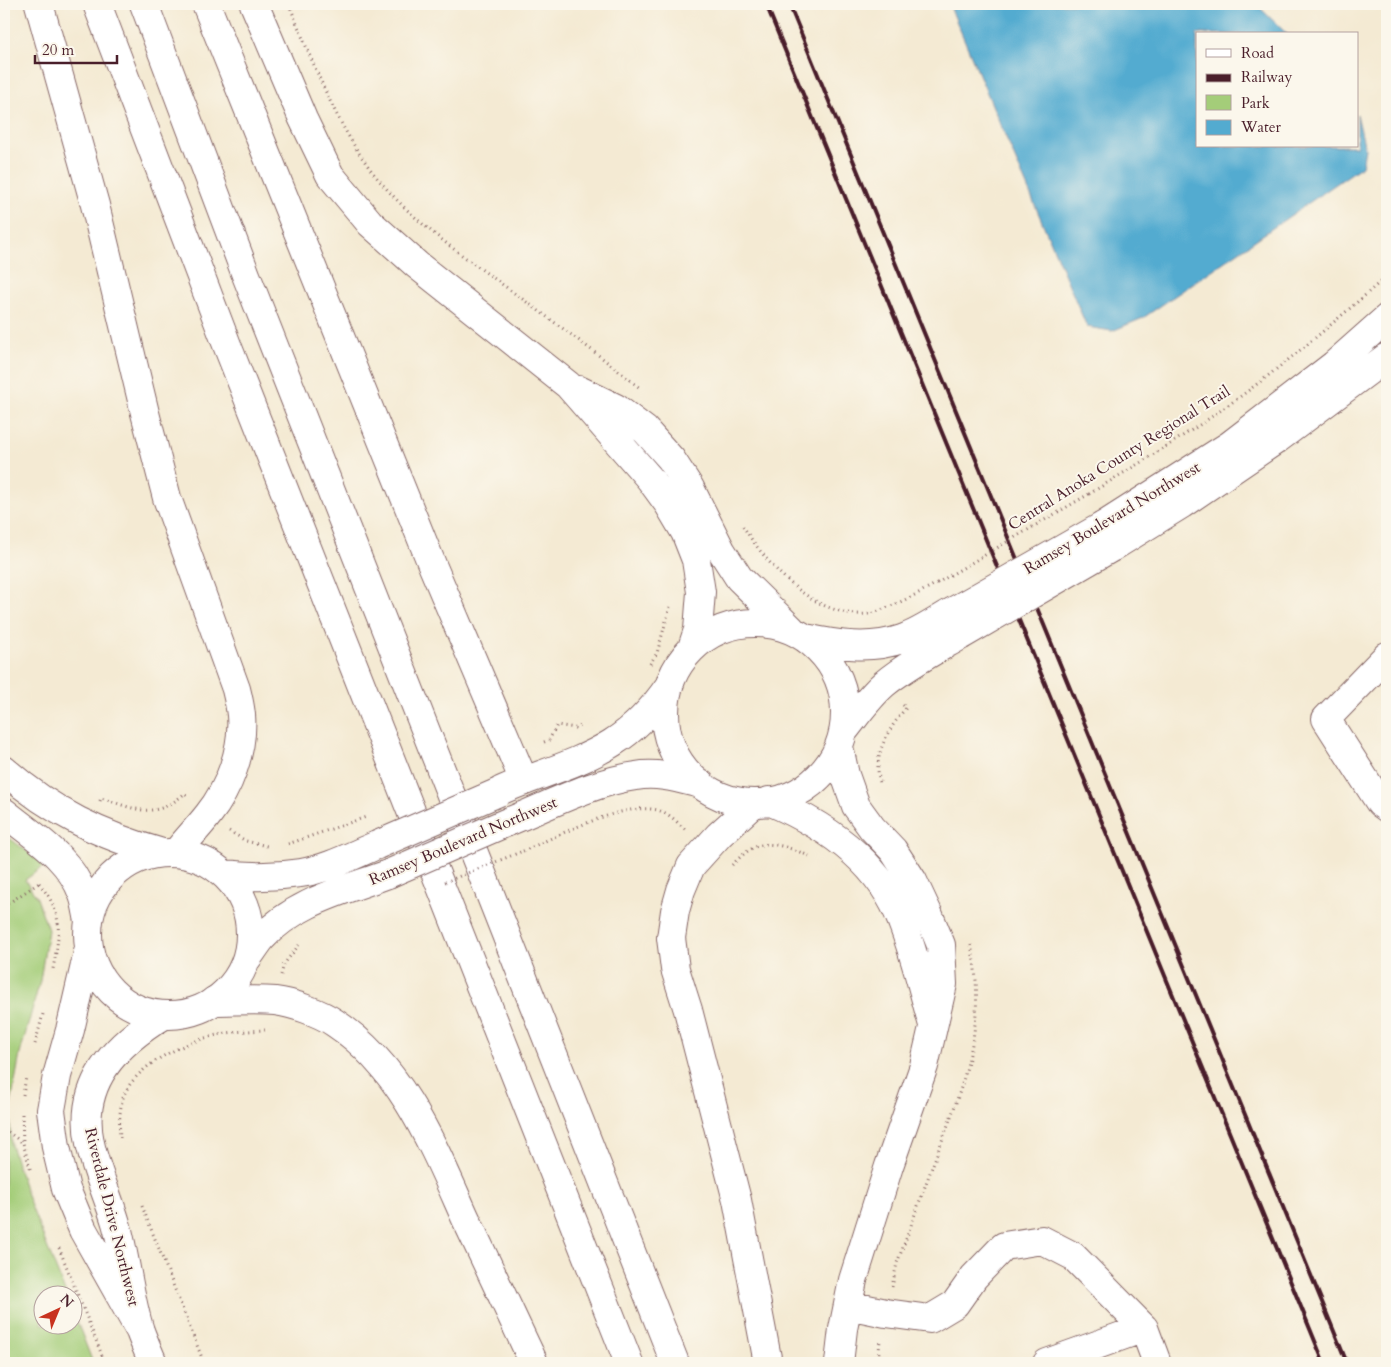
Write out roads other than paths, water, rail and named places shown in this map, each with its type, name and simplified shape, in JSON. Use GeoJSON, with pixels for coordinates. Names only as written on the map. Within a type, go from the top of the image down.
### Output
{"type":"FeatureCollection","features":[{"type":"Feature","properties":{"kind":"main road"},"geometry":{"type":"LineString","coordinates":[[39,4],[95,205],[167,498],[236,689],[241,716],[240,740],[236,757],[224,788],[209,814],[169,853],[136,860],[114,874],[98,896],[89,921]]}},
{"type":"Feature","properties":{"kind":"main road"},"geometry":{"type":"LineString","coordinates":[[97,4],[227,345],[628,1363]]}},
{"type":"Feature","properties":{"kind":"main road"},"geometry":{"type":"LineString","coordinates":[[144,4],[250,284],[675,1363]]}},
{"type":"Feature","properties":{"kind":"main road"},"geometry":{"type":"LineString","coordinates":[[206,4],[433,567],[524,781]]}},
{"type":"Feature","properties":{"kind":"main road"},"geometry":{"type":"LineString","coordinates":[[254,4],[303,119],[330,175],[370,223],[417,265],[568,385],[650,479],[669,505],[685,532],[696,560],[701,592],[698,630],[692,648],[682,660],[669,686],[665,712],[670,739],[682,764],[701,784],[725,797],[762,802],[808,820],[848,846],[872,870],[890,897],[902,921],[933,1025]]}},
{"type":"Feature","properties":{"kind":"main road","name":"Ramsey Boulevard Northwest"},"geometry":{"type":"LineString","coordinates":[[1107,537],[1334,365],[1387,318]]}},
{"type":"Feature","properties":{"kind":"main road","name":"Ramsey Boulevard Northwest"},"geometry":{"type":"LineString","coordinates":[[762,802],[798,792],[811,783],[832,760],[841,739],[863,706],[884,684],[922,658],[955,625],[1107,537],[1182,504],[1276,440],[1387,357]]}},
{"type":"Feature","properties":{"kind":"main road"},"geometry":{"type":"LineString","coordinates":[[568,385],[616,408],[645,430],[671,459],[690,488],[721,550],[739,578],[799,634],[818,648],[836,672],[845,701],[841,739],[845,775],[856,806],[872,828],[893,850],[913,881],[941,945],[944,984],[924,1066],[889,1166],[853,1280],[843,1329],[839,1363]]}},
{"type":"Feature","properties":{"kind":"main road","name":"Ramsey Boulevard Northwest"},"geometry":{"type":"LineString","coordinates":[[692,648],[704,638],[732,626],[747,623],[777,626],[799,634],[850,646],[884,643],[955,625]]}},
{"type":"Feature","properties":{"kind":"main road"},"geometry":{"type":"LineString","coordinates":[[1387,656],[1326,719],[1380,803],[1387,808]]}},
{"type":"Feature","properties":{"kind":"main road","name":"Ramsey Boulevard Northwest"},"geometry":{"type":"LineString","coordinates":[[224,874],[264,876],[302,873],[321,868],[377,846],[524,781],[589,755],[612,742],[640,722],[655,707],[669,686]]}},
{"type":"Feature","properties":{"kind":"main road"},"geometry":{"type":"LineString","coordinates":[[4,770],[24,787],[90,828],[128,843],[202,859],[224,874],[240,895],[249,920],[250,934],[246,960],[234,983],[214,1001],[190,1012],[164,1015],[150,1013],[138,1008],[115,994],[98,973],[90,948],[89,921],[82,894],[64,862],[43,842],[4,812]]}},
{"type":"Feature","properties":{"kind":"main road","name":"Ramsey Boulevard Northwest"},"geometry":{"type":"LineString","coordinates":[[246,960],[276,925],[314,902],[388,874],[594,786],[637,776],[672,777],[701,784]]}},
{"type":"Feature","properties":{"kind":"main road"},"geometry":{"type":"LineString","coordinates":[[762,802],[719,834],[692,866],[681,890],[675,911],[671,938],[675,969],[708,1083],[737,1200],[768,1363]]}},
{"type":"Feature","properties":{"kind":"main road","name":"Riverdale Drive Northwest"},"geometry":{"type":"LineString","coordinates":[[90,948],[57,1076],[51,1110],[56,1147],[66,1189],[83,1230],[140,1331],[153,1363]]}},
{"type":"Feature","properties":{"kind":"main road"},"geometry":{"type":"LineString","coordinates":[[214,1001],[276,1001],[306,1009],[334,1022],[360,1043],[385,1068],[413,1109],[439,1159],[534,1363]]}},
{"type":"Feature","properties":{"kind":"main road","name":"Riverdale Drive Northwest"},"geometry":{"type":"LineString","coordinates":[[140,1331],[116,1223],[96,1164],[87,1123],[90,1096],[98,1075],[128,1040],[143,1027],[164,1015]]}},
{"type":"Feature","properties":{"kind":"main road"},"geometry":{"type":"LineString","coordinates":[[848,1304],[886,1313],[930,1319],[955,1304],[974,1277],[1004,1246],[1042,1240],[1073,1256],[1144,1328],[1157,1363]]}},
{"type":"Feature","properties":{"kind":"main road"},"geometry":{"type":"LineString","coordinates":[[1047,1363],[1144,1328]]}},
{"type":"Feature","properties":{"kind":"water"},"geometry":{"type":"Polygon","coordinates":[[[949,4],[1256,4],[1285,32],[1196,32],[1196,148],[1358,148],[1358,118],[1365,149],[1362,166],[1143,318],[1112,331],[1087,327],[949,4]]]}},
{"type":"Feature","properties":{"kind":"railway"},"geometry":{"type":"LineString","coordinates":[[766,4],[1324,1363]]}},
{"type":"Feature","properties":{"kind":"railway"},"geometry":{"type":"LineString","coordinates":[[789,4],[1347,1363]]}}]}
